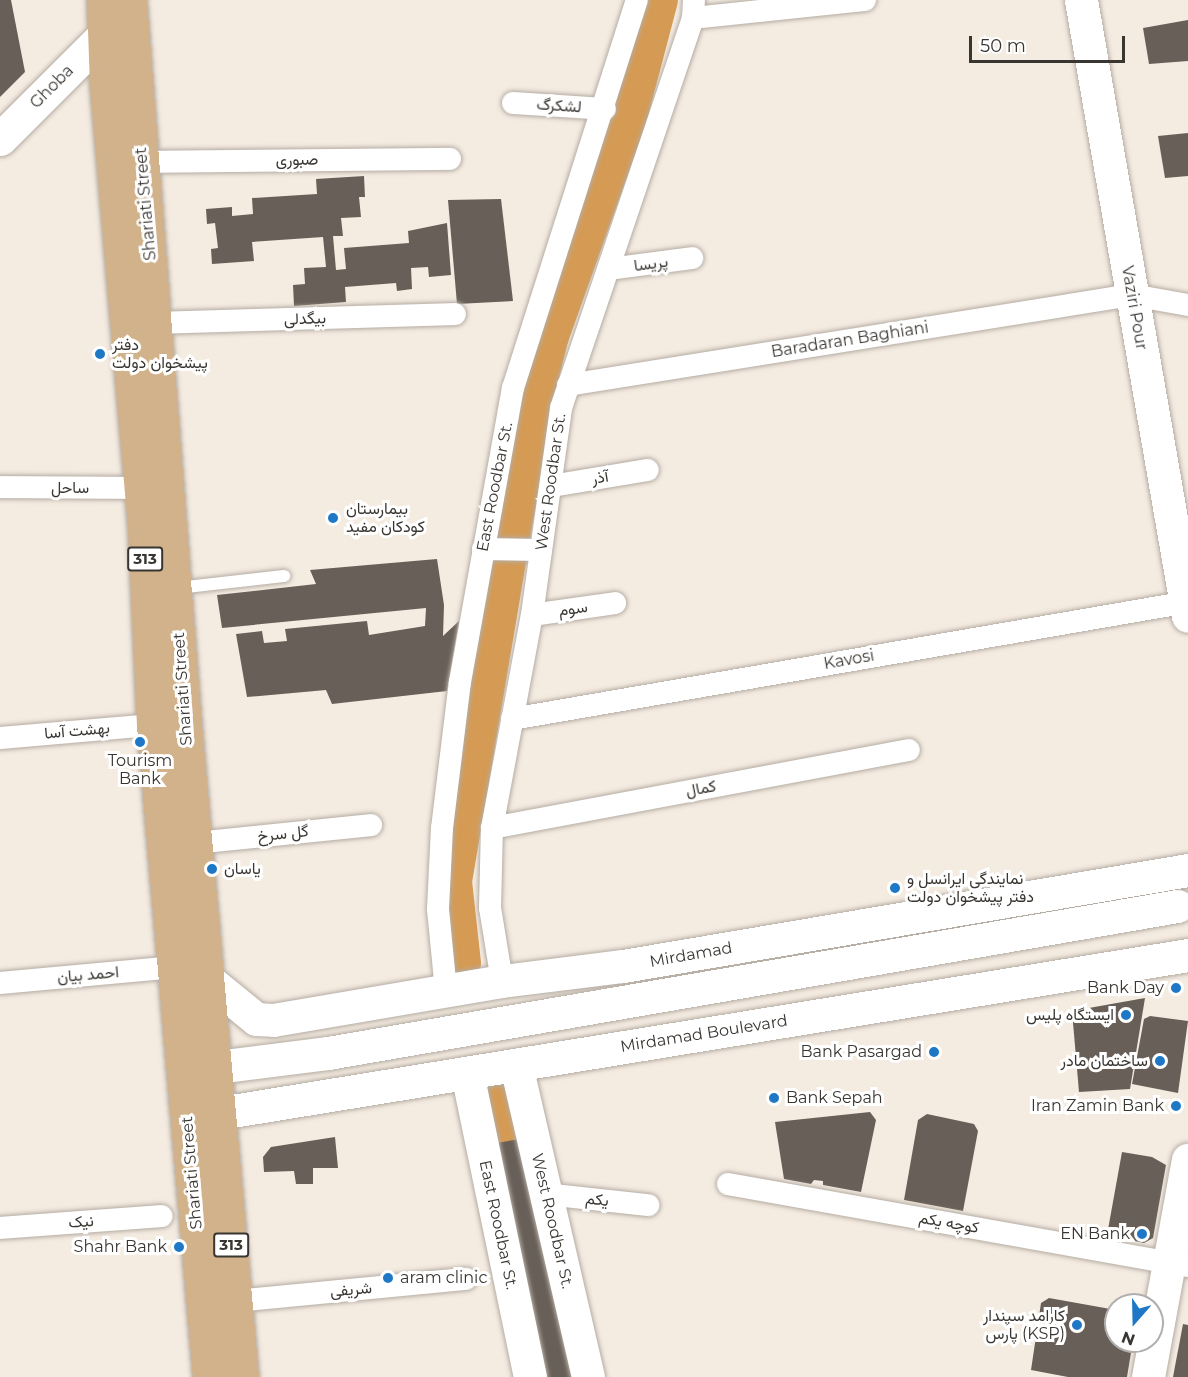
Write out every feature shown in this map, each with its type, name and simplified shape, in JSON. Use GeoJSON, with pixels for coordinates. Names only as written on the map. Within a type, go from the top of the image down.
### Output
{"type":"FeatureCollection","features":[{"type":"Feature","properties":{"kind":"main road","name":"Shariati Street"},"geometry":{"type":"LineString","coordinates":[[109,0],[105,35],[140,488],[153,725],[209,1377]]}},
{"type":"Feature","properties":{"kind":"main road","name":"Shariati Street"},"geometry":{"type":"LineString","coordinates":[[109,0],[143,162],[195,843],[242,1377]]}},
{"type":"Feature","properties":{"kind":"main road","name":"Vaziri Pour"},"geometry":{"type":"LineString","coordinates":[[1081,0],[1187,607]]}},
{"type":"Feature","properties":{"kind":"main road","name":"Ghoba"},"geometry":{"type":"LineString","coordinates":[[0,139],[105,35]]}},
{"type":"Feature","properties":{"kind":"main road","name":"Mirdamad"},"geometry":{"type":"LineString","coordinates":[[207,979],[256,1019],[273,1020],[502,981],[623,966],[1188,870]]}},
{"type":"Feature","properties":{"kind":"main road"},"geometry":{"type":"LineString","coordinates":[[1188,870],[1177,906],[1179,923],[1188,940]]}},
{"type":"Feature","properties":{"kind":"main road"},"geometry":{"type":"LineString","coordinates":[[184,1072],[327,1053],[751,977],[1177,906]]}},
{"type":"Feature","properties":{"kind":"main road"},"geometry":{"type":"LineString","coordinates":[[1030,931],[1073,938],[1079,944],[1078,954],[1046,978]]}},
{"type":"Feature","properties":{"kind":"main road","name":"Mirdamad Boulevard"},"geometry":{"type":"LineString","coordinates":[[220,1113],[1188,955]]}},
{"type":"Feature","properties":{"kind":"main road"},"geometry":{"type":"LineString","coordinates":[[623,966],[751,977]]}},
{"type":"Feature","properties":{"kind":"main road"},"geometry":{"type":"LineString","coordinates":[[327,1053],[318,1076],[332,1094]]}},
{"type":"Feature","properties":{"kind":"main road","name":"West Roodbar St."},"geometry":{"type":"LineString","coordinates":[[516,1065],[588,1377]]}},
{"type":"Feature","properties":{"kind":"main road","name":"East Roodbar St."},"geometry":{"type":"LineString","coordinates":[[467,1073],[530,1377]]}},
{"type":"Feature","properties":{"kind":"main road"},"geometry":{"type":"LineString","coordinates":[[188,1118],[220,1113]]}},
{"type":"Feature","properties":{"kind":"main road"},"geometry":{"type":"LineString","coordinates":[[1148,1377],[1179,1265],[1188,1160]]}},
{"type":"Feature","properties":{"kind":"street","name":"East Roodbar St."},"geometry":{"type":"LineString","coordinates":[[446,991],[438,909],[442,828],[459,690],[483,549],[519,365],[605,109],[637,0]]}},
{"type":"Feature","properties":{"kind":"street"},"geometry":{"type":"LineString","coordinates":[[693,9],[865,0]]}},
{"type":"Feature","properties":{"kind":"street","name":"West Roodbar St."},"geometry":{"type":"LineString","coordinates":[[502,981],[490,908],[492,828],[532,615],[568,385],[609,269],[693,9]]}},
{"type":"Feature","properties":{"kind":"street","name":"لشکرگ"},"geometry":{"type":"LineString","coordinates":[[513,103],[605,109]]}},
{"type":"Feature","properties":{"kind":"street","name":"صبوری"},"geometry":{"type":"LineString","coordinates":[[143,162],[450,159]]}},
{"type":"Feature","properties":{"kind":"street","name":"پریسا"},"geometry":{"type":"LineString","coordinates":[[609,269],[692,258]]}},
{"type":"Feature","properties":{"kind":"street","name":"Baradaran Baghiani"},"geometry":{"type":"LineString","coordinates":[[568,385],[1132,295],[1188,305]]}},
{"type":"Feature","properties":{"kind":"street","name":"بیگدلی"},"geometry":{"type":"LineString","coordinates":[[156,323],[455,314]]}},
{"type":"Feature","properties":{"kind":"street","name":"آذر"},"geometry":{"type":"LineString","coordinates":[[551,486],[648,470]]}},
{"type":"Feature","properties":{"kind":"street","name":"ساحل"},"geometry":{"type":"LineString","coordinates":[[0,488],[140,488]]}},
{"type":"Feature","properties":{"kind":"street"},"geometry":{"type":"LineString","coordinates":[[483,549],[541,550]]}},
{"type":"Feature","properties":{"kind":"street","name":"سوم"},"geometry":{"type":"LineString","coordinates":[[532,615],[615,603]]}},
{"type":"Feature","properties":{"kind":"street","name":"Kavosi"},"geometry":{"type":"LineString","coordinates":[[512,719],[1187,607]]}},
{"type":"Feature","properties":{"kind":"street","name":"بهشت آسا"},"geometry":{"type":"LineString","coordinates":[[0,738],[153,725]]}},
{"type":"Feature","properties":{"kind":"street","name":"کمال"},"geometry":{"type":"LineString","coordinates":[[492,828],[909,750]]}},
{"type":"Feature","properties":{"kind":"street","name":"گل سرخ"},"geometry":{"type":"LineString","coordinates":[[195,843],[371,825]]}},
{"type":"Feature","properties":{"kind":"street","name":"احمد بیان"},"geometry":{"type":"LineString","coordinates":[[0,983],[175,967]]}},
{"type":"Feature","properties":{"kind":"street","name":"کوچه یکم"},"geometry":{"type":"LineString","coordinates":[[728,1184],[1179,1265]]}},
{"type":"Feature","properties":{"kind":"street","name":"یکم"},"geometry":{"type":"LineString","coordinates":[[546,1194],[648,1205]]}},
{"type":"Feature","properties":{"kind":"street","name":"نیک"},"geometry":{"type":"LineString","coordinates":[[0,1228],[162,1216]]}},
{"type":"Feature","properties":{"kind":"street","name":"شریفی"},"geometry":{"type":"LineString","coordinates":[[236,1300],[466,1279]]}},
{"type":"Feature","properties":{"kind":"lane"},"geometry":{"type":"LineString","coordinates":[[176,588],[284,576]]}},
{"type":"Feature","properties":{"kind":"building"},"geometry":{"type":"Polygon","coordinates":[[[0,0],[11,0],[25,72],[0,97],[0,0]]]}},
{"type":"Feature","properties":{"kind":"building"},"geometry":{"type":"Polygon","coordinates":[[[1188,20],[1188,61],[1149,64],[1143,28],[1188,20]]]}},
{"type":"Feature","properties":{"kind":"building"},"geometry":{"type":"Polygon","coordinates":[[[1188,133],[1188,176],[1165,178],[1158,136],[1188,133]]]}},
{"type":"Feature","properties":{"kind":"building"},"geometry":{"type":"Polygon","coordinates":[[[364,176],[365,197],[359,197],[361,217],[341,218],[343,236],[333,236],[336,270],[346,269],[344,248],[409,243],[408,231],[447,223],[451,275],[429,277],[428,267],[411,268],[412,289],[397,291],[396,283],[345,287],[346,302],[294,306],[293,285],[305,284],[304,268],[326,267],[323,237],[252,242],[254,261],[212,264],[211,249],[218,248],[215,223],[207,224],[206,209],[232,207],[232,216],[253,214],[252,198],[317,194],[316,179],[364,176]]]}},
{"type":"Feature","properties":{"kind":"building"},"geometry":{"type":"Polygon","coordinates":[[[501,199],[513,301],[457,304],[448,200],[501,199]]]}},
{"type":"Feature","properties":{"kind":"building"},"geometry":{"type":"Polygon","coordinates":[[[437,559],[444,605],[443,636],[459,621],[447,691],[332,704],[326,690],[247,697],[236,634],[262,631],[264,643],[287,641],[285,629],[367,621],[369,635],[425,626],[426,608],[222,628],[217,595],[316,584],[310,570],[437,559]]]}},
{"type":"Feature","properties":{"kind":"building"},"geometry":{"type":"Polygon","coordinates":[[[1145,998],[1130,1089],[1079,1092],[1072,1011],[1145,998]]]}},
{"type":"Feature","properties":{"kind":"building","name":"ساختمان مادر"},"geometry":{"type":"Polygon","coordinates":[[[1150,1016],[1188,1021],[1178,1093],[1132,1084],[1144,1019],[1150,1016]]]}},
{"type":"Feature","properties":{"kind":"building"},"geometry":{"type":"Polygon","coordinates":[[[870,1112],[876,1120],[861,1192],[823,1185],[823,1181],[814,1180],[811,1184],[784,1179],[775,1122],[870,1112]]]}},
{"type":"Feature","properties":{"kind":"building"},"geometry":{"type":"Polygon","coordinates":[[[927,1114],[974,1124],[978,1131],[963,1211],[904,1200],[918,1120],[927,1114]]]}},
{"type":"Feature","properties":{"kind":"building"},"geometry":{"type":"Polygon","coordinates":[[[335,1137],[338,1168],[313,1168],[313,1184],[296,1184],[294,1171],[264,1172],[263,1157],[271,1147],[335,1137]]]}},
{"type":"Feature","properties":{"kind":"building"},"geometry":{"type":"Polygon","coordinates":[[[526,1138],[577,1377],[547,1377],[497,1143],[526,1138]]]}},
{"type":"Feature","properties":{"kind":"building"},"geometry":{"type":"Polygon","coordinates":[[[1122,1152],[1152,1157],[1166,1165],[1153,1238],[1144,1243],[1107,1235],[1122,1152]]]}},
{"type":"Feature","properties":{"kind":"building","name":"کارامد سپندار پارس (KSP)"},"geometry":{"type":"Polygon","coordinates":[[[1049,1298],[1104,1308],[1104,1353],[1131,1353],[1127,1377],[1068,1377],[1031,1370],[1041,1303],[1049,1298]]]}},
{"type":"Feature","properties":{"kind":"building"},"geometry":{"type":"Polygon","coordinates":[[[1183,1324],[1188,1325],[1188,1377],[1173,1377],[1183,1324]]]}},
{"type":"Feature","properties":{"kind":"waterway"},"geometry":{"type":"LineString","coordinates":[[462,963],[453,881],[535,395],[550,336],[628,118],[659,0]]}},
{"type":"Feature","properties":{"kind":"waterway"},"geometry":{"type":"LineString","coordinates":[[494,1095],[517,1192]]}},
{"type":"Feature","properties":{"kind":"place","name":"دفتر پیشخوان دولت"},"geometry":{"type":"Point","coordinates":[100,354]}},
{"type":"Feature","properties":{"kind":"place","name":"بیمارستان کودکان مفید"},"geometry":{"type":"Point","coordinates":[333,518]}},
{"type":"Feature","properties":{"kind":"place","name":"Tourism Bank"},"geometry":{"type":"Point","coordinates":[140,742]}},
{"type":"Feature","properties":{"kind":"place","name":"یاسان"},"geometry":{"type":"Point","coordinates":[212,869]}},
{"type":"Feature","properties":{"kind":"place","name":"نمایندگی ایرانسل و دفتر پیشخوان دولت"},"geometry":{"type":"Point","coordinates":[895,888]}},
{"type":"Feature","properties":{"kind":"place","name":"Bank Day"},"geometry":{"type":"Point","coordinates":[1176,988]}},
{"type":"Feature","properties":{"kind":"place","name":"ایستگاه پلیس"},"geometry":{"type":"Point","coordinates":[1126,1015]}},
{"type":"Feature","properties":{"kind":"place","name":"Bank Pasargad"},"geometry":{"type":"Point","coordinates":[934,1052]}},
{"type":"Feature","properties":{"kind":"place","name":"ساختمان مادر"},"geometry":{"type":"Point","coordinates":[1160,1061]}},
{"type":"Feature","properties":{"kind":"place","name":"Bank Sepah"},"geometry":{"type":"Point","coordinates":[774,1098]}},
{"type":"Feature","properties":{"kind":"place","name":"Iran Zamin Bank"},"geometry":{"type":"Point","coordinates":[1176,1106]}},
{"type":"Feature","properties":{"kind":"place","name":"EN Bank"},"geometry":{"type":"Point","coordinates":[1142,1234]}},
{"type":"Feature","properties":{"kind":"place","name":"Shahr Bank"},"geometry":{"type":"Point","coordinates":[179,1247]}},
{"type":"Feature","properties":{"kind":"place","name":"aram clinic"},"geometry":{"type":"Point","coordinates":[388,1278]}},
{"type":"Feature","properties":{"kind":"place","name":"کارامد سپندار پارس (KSP)"},"geometry":{"type":"Point","coordinates":[1077,1325]}}]}
